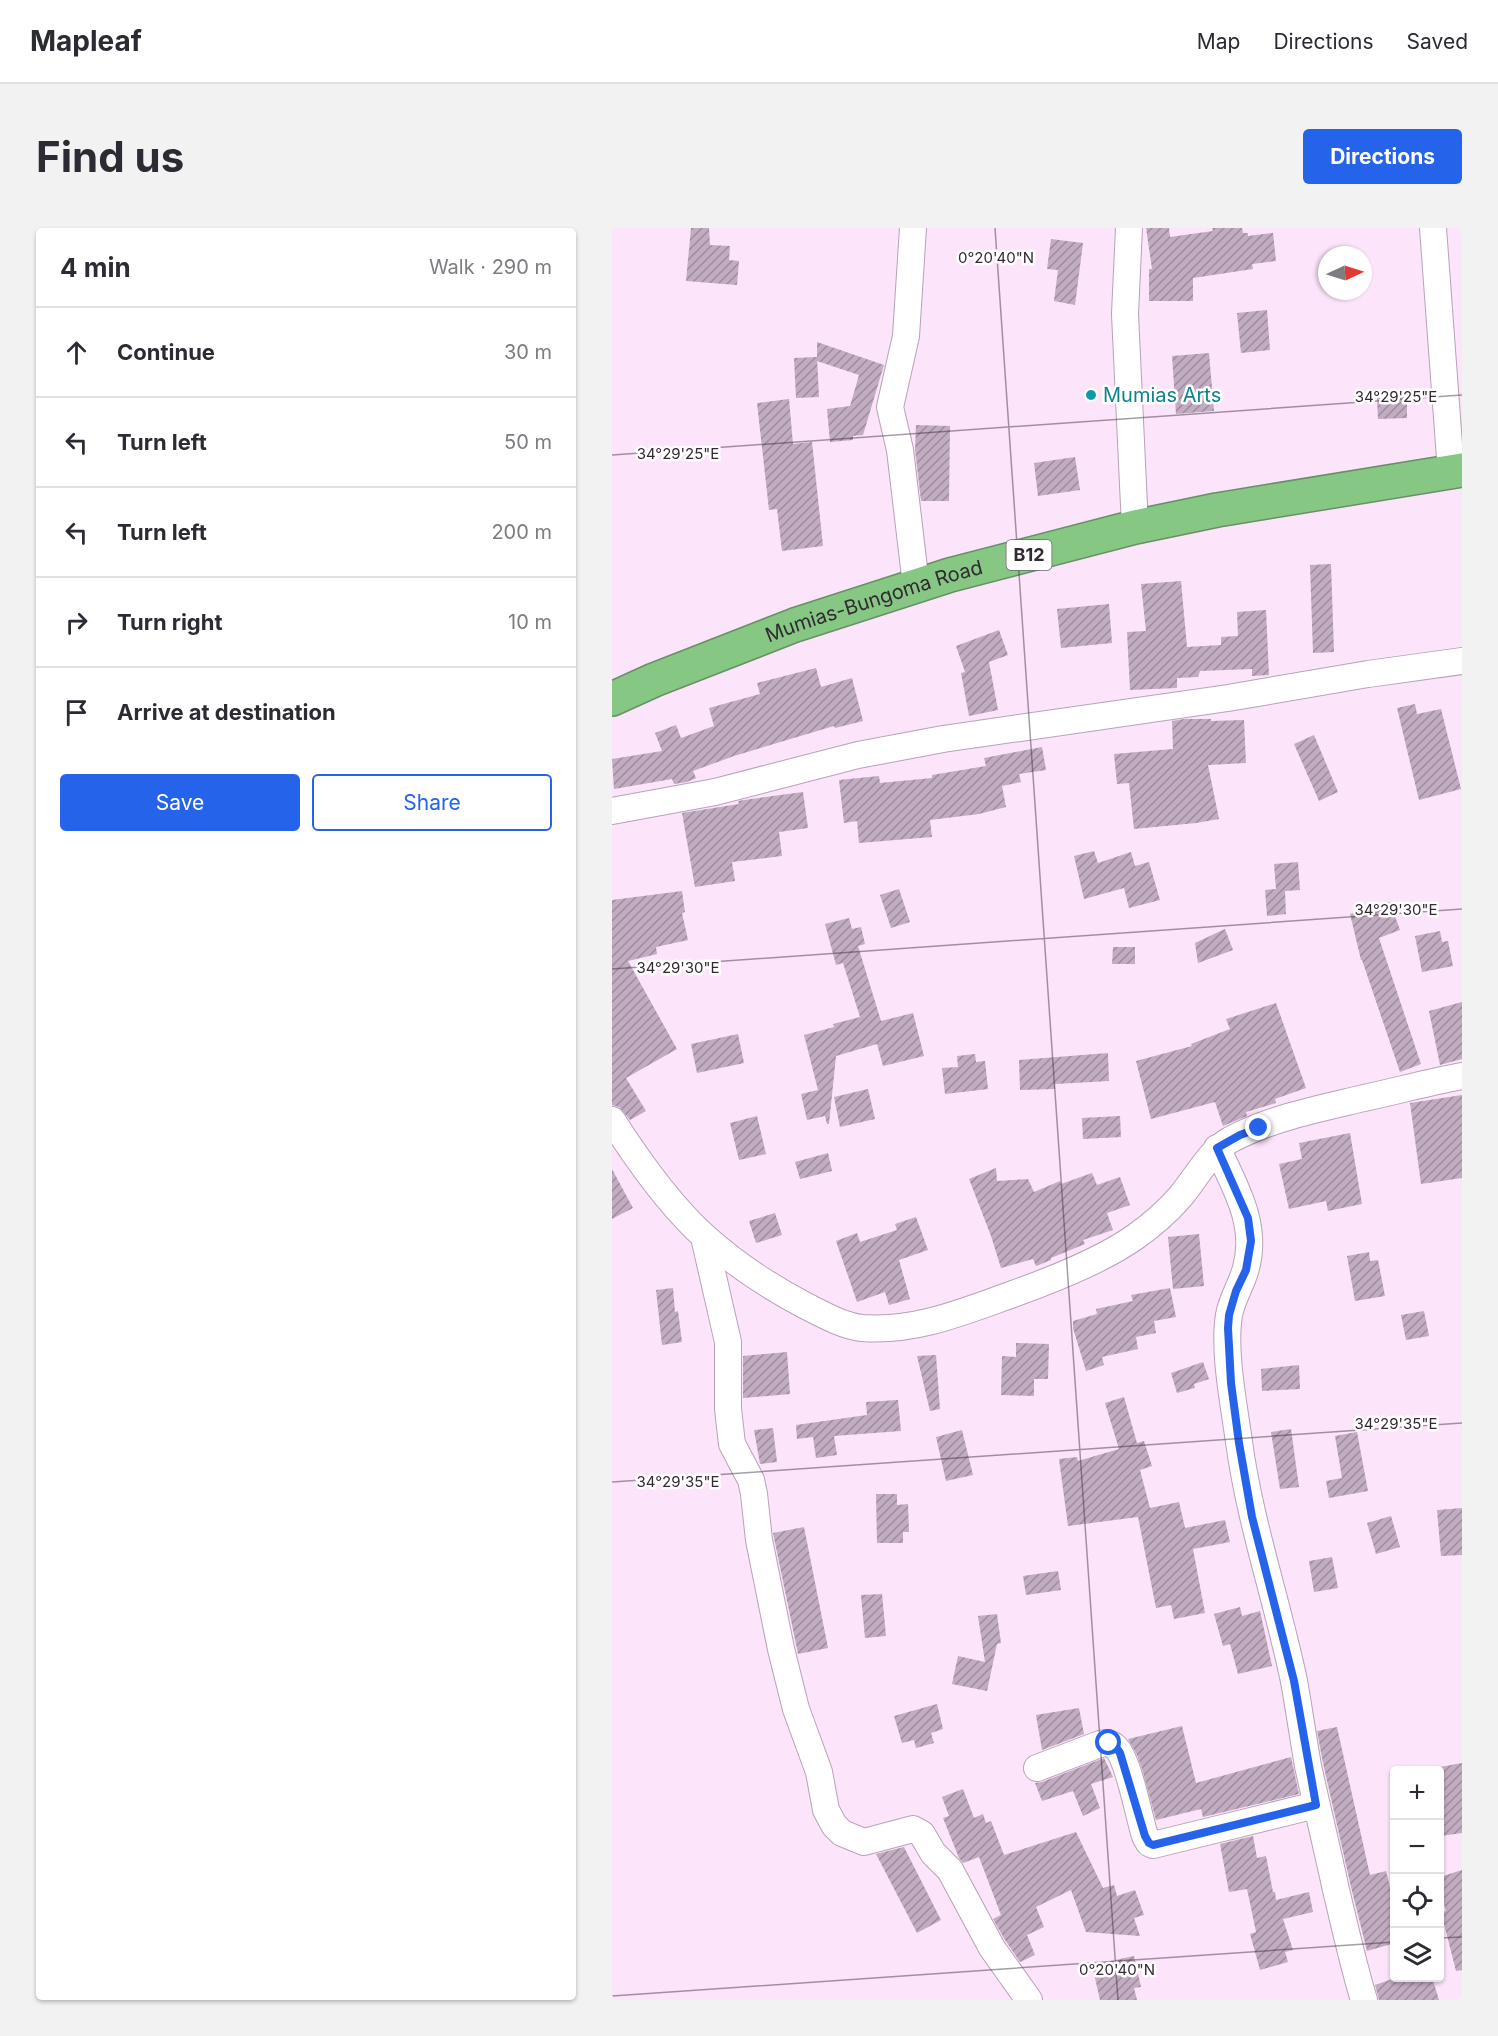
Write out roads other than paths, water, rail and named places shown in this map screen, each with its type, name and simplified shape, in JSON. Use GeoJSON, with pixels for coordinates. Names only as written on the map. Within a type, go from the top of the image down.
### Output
{"type":"FeatureCollection","features":[{"type":"Feature","properties":{"kind":"highway","name":"Mumias-Bungoma Road"},"geometry":{"type":"LineString","coordinates":[[612,699],[654,680],[795,625],[916,585],[1135,526],[1217,510],[1456,471]]}},
{"type":"Feature","properties":{"kind":"street"},"geometry":{"type":"LineString","coordinates":[[913,228],[906,336],[890,407],[900,450],[916,585]]}},
{"type":"Feature","properties":{"kind":"street"},"geometry":{"type":"LineString","coordinates":[[1129,228],[1125,314],[1135,526]]}},
{"type":"Feature","properties":{"kind":"street"},"geometry":{"type":"LineString","coordinates":[[1433,228],[1455,415],[1456,471]]}},
{"type":"Feature","properties":{"kind":"street"},"geometry":{"type":"LineString","coordinates":[[612,811],[716,792],[858,755],[943,739],[1228,698],[1368,674],[1462,661]]}},
{"type":"Feature","properties":{"kind":"street"},"geometry":{"type":"LineString","coordinates":[[612,1120],[644,1168],[704,1237],[741,1266],[816,1311],[858,1328],[904,1328],[958,1314],[1021,1291],[1133,1239],[1160,1219],[1178,1200],[1217,1148],[1240,1135],[1307,1111],[1462,1076]]}},
{"type":"Feature","properties":{"kind":"street"},"geometry":{"type":"LineString","coordinates":[[1217,1148],[1248,1218],[1251,1241],[1246,1270],[1236,1291],[1228,1328],[1231,1383],[1239,1443],[1252,1517],[1294,1681],[1316,1805],[1364,2000]]}},
{"type":"Feature","properties":{"kind":"street"},"geometry":{"type":"LineString","coordinates":[[704,1237],[728,1342],[728,1409],[732,1444],[751,1480],[759,1540],[781,1649],[796,1709],[819,1772],[830,1818],[842,1833],[864,1842],[894,1832],[913,1829],[922,1834],[933,1853],[950,1870],[992,1948],[1029,2000]]}},
{"type":"Feature","properties":{"kind":"street"},"geometry":{"type":"LineString","coordinates":[[1037,1768],[1100,1744],[1109,1743],[1116,1747],[1126,1770],[1145,1836],[1153,1845],[1316,1805]]}},
{"type":"Feature","properties":{"kind":"place","name":"Mumias Arts"},"geometry":{"type":"Point","coordinates":[1091,395]}}]}
